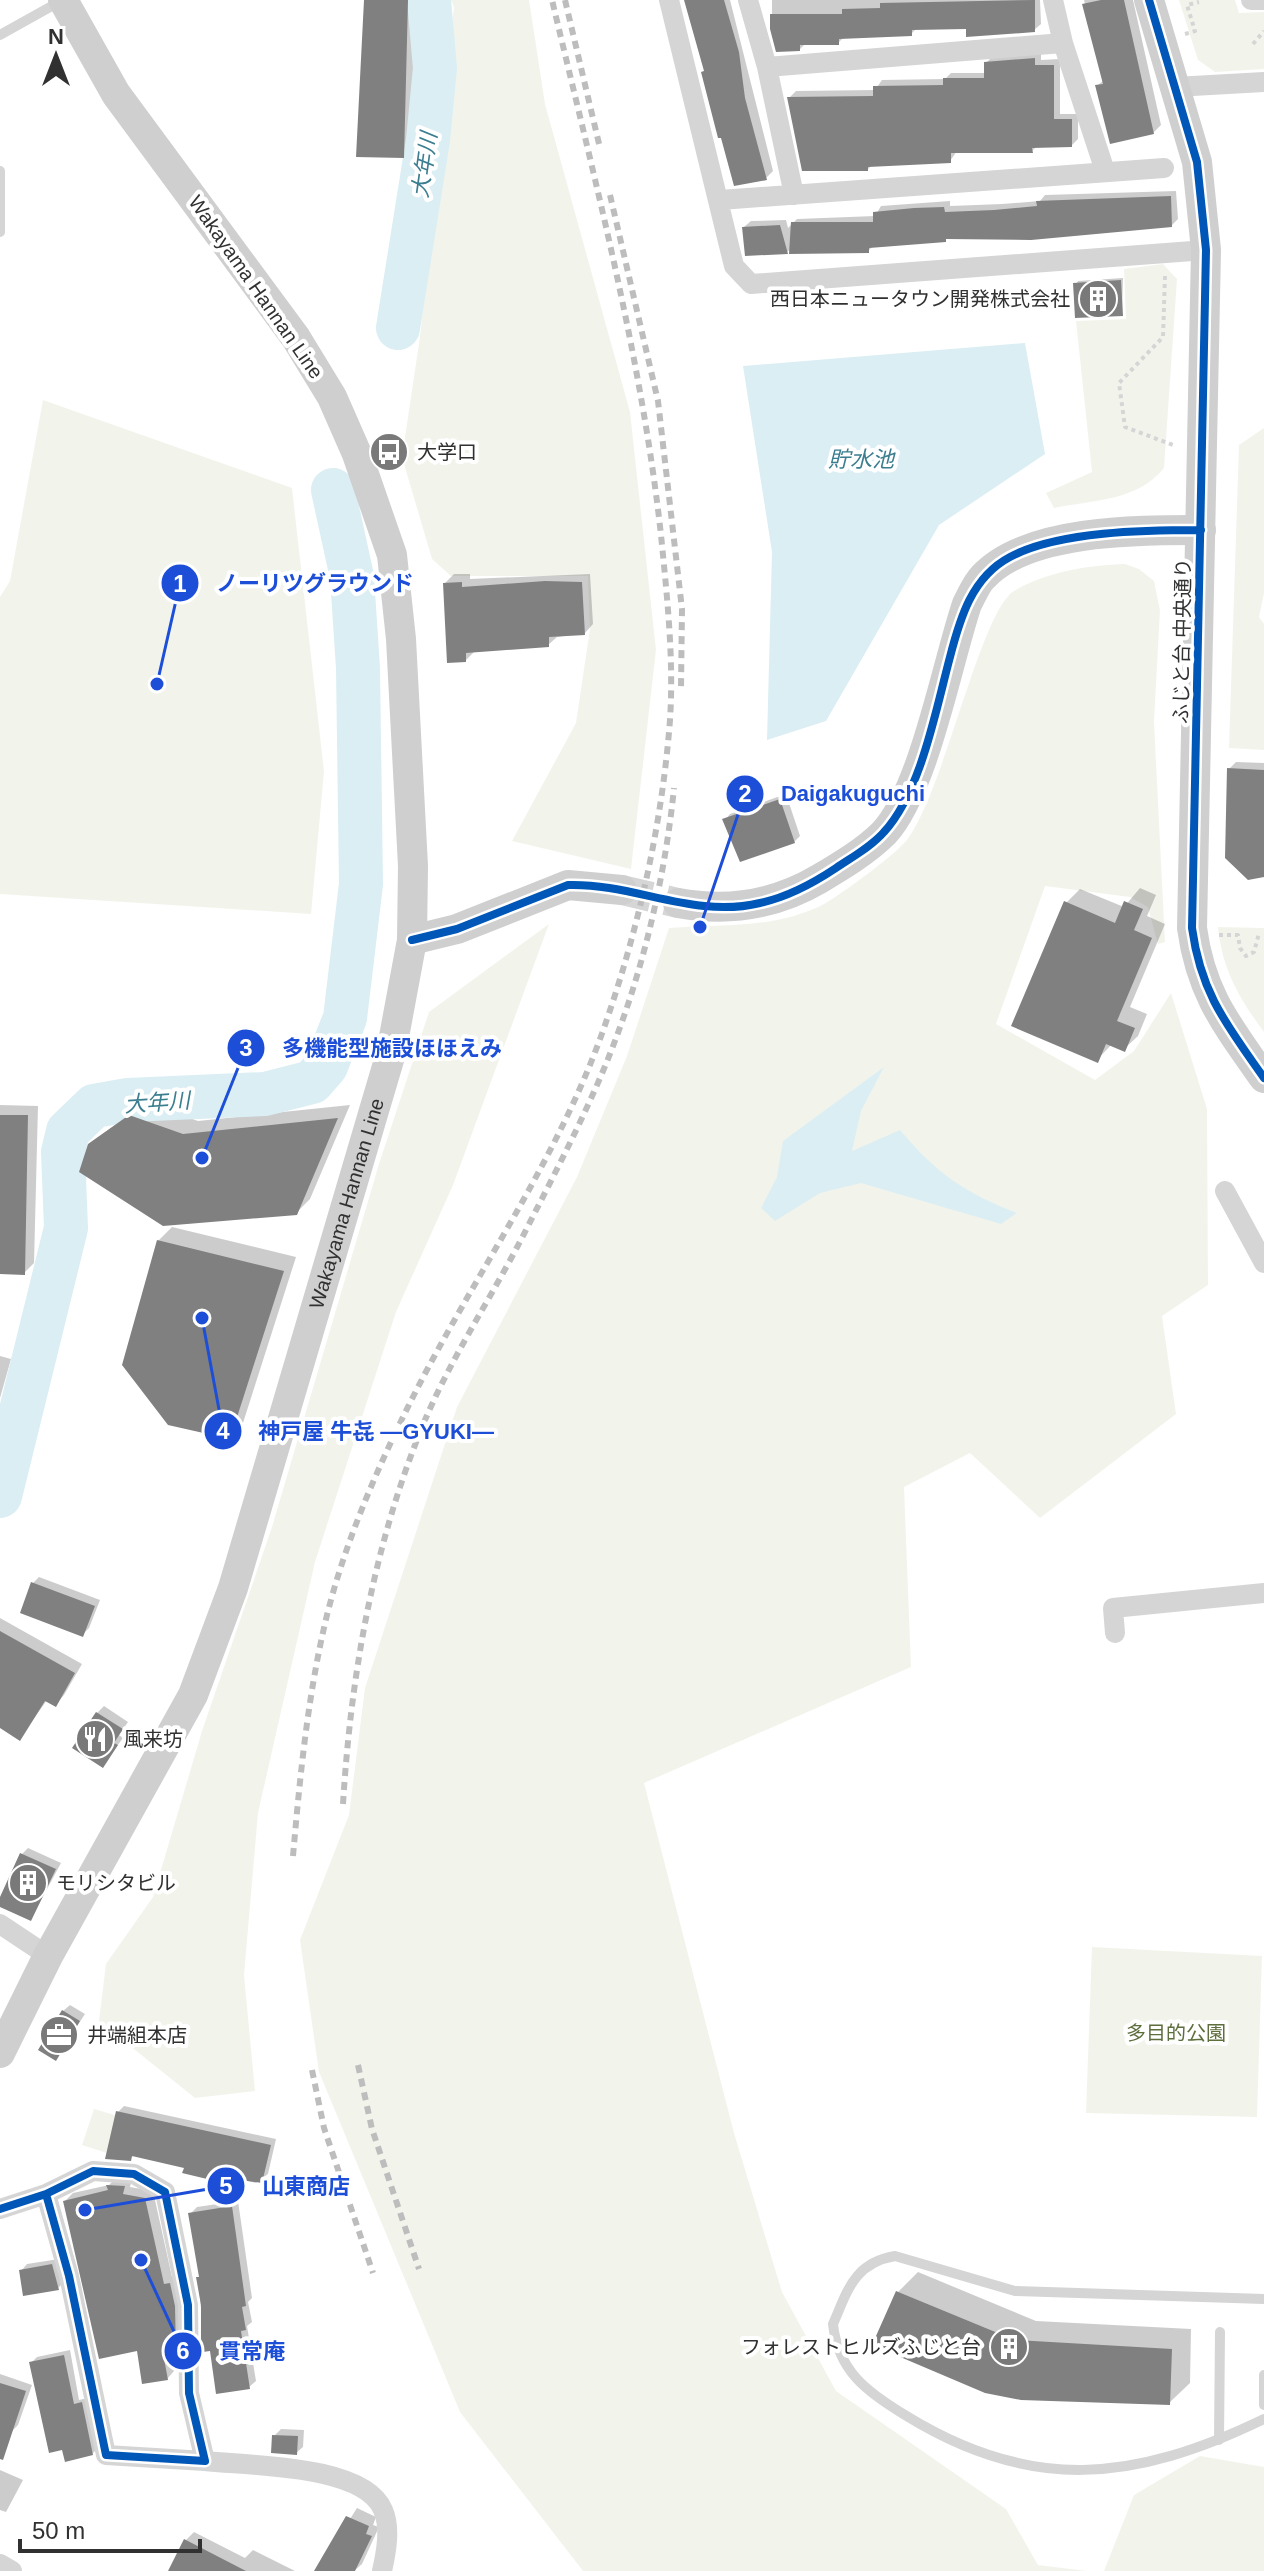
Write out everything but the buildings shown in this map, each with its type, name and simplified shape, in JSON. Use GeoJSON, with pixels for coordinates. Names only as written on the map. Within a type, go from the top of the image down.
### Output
{"type":"FeatureCollection","features":[{"type":"Feature","properties":{"kind":"main road","name":"Wakayama Hannan Line"},"geometry":{"type":"LineString","coordinates":[[0,2053],[48,1956],[193,1695],[233,1588],[391,1053],[412,940],[413,866],[401,639],[394,569],[357,454],[332,397],[296,338],[116,94],[63,0]]}},
{"type":"Feature","properties":{"kind":"main road","name":"ふじと台 中央通り"},"geometry":{"type":"LineString","coordinates":[[1149,0],[1197,162],[1206,250],[1192,928],[1197,962],[1206,989],[1264,1078]]}},
{"type":"Feature","properties":{"kind":"main road"},"geometry":{"type":"LineString","coordinates":[[678,903],[700,907],[742,907],[796,892],[861,852],[885,831],[906,797],[967,604],[982,577],[1009,557],[1038,546],[1112,533],[1201,530]]}},
{"type":"Feature","properties":{"kind":"main road"},"geometry":{"type":"LineString","coordinates":[[412,940],[457,929],[568,885],[622,890]]}},
{"type":"Feature","properties":{"kind":"street"},"geometry":{"type":"LineString","coordinates":[[669,0],[734,266],[751,284],[1206,250]]}},
{"type":"Feature","properties":{"kind":"street"},"geometry":{"type":"LineString","coordinates":[[748,0],[767,67],[794,195]]}},
{"type":"Feature","properties":{"kind":"street"},"geometry":{"type":"LineString","coordinates":[[1053,0],[1063,43],[1105,171]]}},
{"type":"Feature","properties":{"kind":"street"},"geometry":{"type":"LineString","coordinates":[[1251,0],[1264,0]]}},
{"type":"Feature","properties":{"kind":"street"},"geometry":{"type":"LineString","coordinates":[[767,67],[1063,43]]}},
{"type":"Feature","properties":{"kind":"street"},"geometry":{"type":"LineString","coordinates":[[1175,87],[1264,82]]}},
{"type":"Feature","properties":{"kind":"street"},"geometry":{"type":"LineString","coordinates":[[720,200],[1164,168]]}},
{"type":"Feature","properties":{"kind":"street"},"geometry":{"type":"LineString","coordinates":[[1225,1191],[1264,1263]]}},
{"type":"Feature","properties":{"kind":"street"},"geometry":{"type":"LineString","coordinates":[[1115,1633],[1113,1608],[1264,1593]]}},
{"type":"Feature","properties":{"kind":"street"},"geometry":{"type":"LineString","coordinates":[[0,1924],[48,1956]]}},
{"type":"Feature","properties":{"kind":"street"},"geometry":{"type":"LineString","coordinates":[[0,2209],[46,2194],[93,2171],[134,2174],[165,2192],[188,2305],[189,2393],[205,2461]]}},
{"type":"Feature","properties":{"kind":"street"},"geometry":{"type":"LineString","coordinates":[[46,2194],[69,2276],[106,2455],[205,2461],[339,2476],[370,2494],[383,2510],[387,2548],[382,2571]]}},
{"type":"Feature","properties":{"kind":"street"},"geometry":{"type":"LineString","coordinates":[[0,2564],[12,2571]]}},
{"type":"Feature","properties":{"kind":"lane"},"geometry":{"type":"LineString","coordinates":[[0,35],[63,0]]}},
{"type":"Feature","properties":{"kind":"lane"},"geometry":{"type":"LineString","coordinates":[[0,171],[0,232]]}},
{"type":"Feature","properties":{"kind":"lane"},"geometry":{"type":"LineString","coordinates":[[1264,2299],[1015,2291],[895,2256],[875,2260],[860,2271],[833,2324],[843,2365],[880,2400],[936,2435],[996,2460],[1053,2469],[1101,2469],[1167,2460],[1264,2419]]}},
{"type":"Feature","properties":{"kind":"lane"},"geometry":{"type":"LineString","coordinates":[[1219,2440],[1220,2332]]}},
{"type":"Feature","properties":{"kind":"lane"},"geometry":{"type":"LineString","coordinates":[[1264,2375],[1264,2405]]}},
{"type":"Feature","properties":{"kind":"path"},"geometry":{"type":"LineString","coordinates":[[1195,31],[1187,5],[1199,2]]}},
{"type":"Feature","properties":{"kind":"path"},"geometry":{"type":"LineString","coordinates":[[1253,44],[1264,31]]}},
{"type":"Feature","properties":{"kind":"path"},"geometry":{"type":"LineString","coordinates":[[1173,274],[1163,276],[1163,337],[1119,383],[1125,427],[1173,445]]}},
{"type":"Feature","properties":{"kind":"path"},"geometry":{"type":"LineString","coordinates":[[1213,935],[1238,935],[1240,948],[1246,956],[1254,952],[1260,936]]}},
{"type":"Feature","properties":{"kind":"green space"},"geometry":{"type":"Polygon","coordinates":[[[451,0],[529,0],[545,104],[630,412],[656,650],[631,869],[512,841],[576,723],[590,629],[588,576],[451,576],[432,559],[402,457],[420,337],[454,7],[451,0]]]}},
{"type":"Feature","properties":{"kind":"green space"},"geometry":{"type":"Polygon","coordinates":[[[1179,0],[1235,0],[1239,13],[1264,12],[1264,69],[1215,72],[1198,60],[1179,0]]]}},
{"type":"Feature","properties":{"kind":"green space"},"geometry":{"type":"Polygon","coordinates":[[[1163,264],[1177,279],[1164,468],[1153,479],[1128,493],[1054,508],[1046,493],[1092,472],[1076,321],[1126,319],[1124,269],[1163,264]]]}},
{"type":"Feature","properties":{"kind":"green space"},"geometry":{"type":"Polygon","coordinates":[[[43,400],[292,488],[324,771],[311,914],[0,894],[0,597],[10,581],[43,400]]]}},
{"type":"Feature","properties":{"kind":"green space"},"geometry":{"type":"Polygon","coordinates":[[[1264,428],[1264,593],[1259,617],[1264,624],[1264,750],[1229,748],[1239,445],[1264,428]]]}},
{"type":"Feature","properties":{"kind":"green space"},"geometry":{"type":"Polygon","coordinates":[[[1125,564],[1139,569],[1154,581],[1160,610],[1154,722],[1165,942],[1158,944],[1148,907],[1130,897],[1045,886],[996,1024],[1095,1080],[1134,1051],[1171,993],[1207,1109],[1208,1285],[1162,1316],[1176,1414],[1040,1518],[970,1453],[904,1487],[911,1667],[644,1783],[734,2133],[782,2292],[836,2391],[1006,2509],[1038,2565],[1087,2571],[583,2571],[460,2412],[319,2072],[300,1940],[349,1815],[365,1688],[457,1407],[577,1177],[627,1056],[669,928],[748,924],[787,918],[824,904],[880,865],[906,841],[920,817],[988,632],[1001,606],[1014,591],[1054,574],[1125,564]]]}},
{"type":"Feature","properties":{"kind":"green space"},"geometry":{"type":"Polygon","coordinates":[[[549,924],[453,1185],[396,1312],[315,1562],[258,1813],[244,1975],[255,2091],[195,2098],[99,2021],[106,1964],[153,1897],[202,1731],[272,1527],[379,1164],[429,1012],[549,924]]]}},
{"type":"Feature","properties":{"kind":"green space"},"geometry":{"type":"Polygon","coordinates":[[[1218,927],[1264,928],[1264,1032],[1233,982],[1223,956],[1218,927]]]}},
{"type":"Feature","properties":{"kind":"green space","name":"多目的公園"},"geometry":{"type":"Polygon","coordinates":[[[1092,1947],[1262,1956],[1257,2117],[1086,2113],[1092,1947]]]}},
{"type":"Feature","properties":{"kind":"green space"},"geometry":{"type":"Polygon","coordinates":[[[94,2109],[118,2116],[110,2154],[82,2145],[94,2109]]]}},
{"type":"Feature","properties":{"kind":"green space"},"geometry":{"type":"Polygon","coordinates":[[[1200,2456],[1264,2467],[1264,2571],[1104,2571],[1134,2495],[1200,2456]]]}},
{"type":"Feature","properties":{"kind":"water","name":"貯水池"},"geometry":{"type":"Polygon","coordinates":[[[1025,343],[1045,454],[939,525],[826,721],[767,740],[772,552],[743,366],[1025,343]]]}},
{"type":"Feature","properties":{"kind":"water"},"geometry":{"type":"Polygon","coordinates":[[[884,1067],[861,1111],[852,1151],[900,1130],[952,1180],[982,1198],[1017,1213],[1001,1224],[861,1183],[820,1193],[775,1221],[761,1208],[777,1177],[783,1141],[884,1067]]]}},
{"type":"Feature","properties":{"kind":"waterway","name":"大年川"},"geometry":{"type":"LineString","coordinates":[[398,328],[428,140],[435,68],[429,0]]}},
{"type":"Feature","properties":{"kind":"waterway","name":"大年川"},"geometry":{"type":"LineString","coordinates":[[0,1496],[66,1228],[63,1152],[68,1131],[94,1106],[128,1100],[265,1094],[312,1082],[326,1066],[345,1018],[361,884],[358,668],[352,577],[333,490]]}},
{"type":"Feature","properties":{"kind":"tunnel"},"geometry":{"type":"LineString","coordinates":[[622,890],[678,903]]}},
{"type":"Feature","properties":{"kind":"railway"},"geometry":{"type":"LineString","coordinates":[[293,1856],[315,1674],[327,1615],[351,1538],[404,1415],[537,1175],[585,1076],[628,951],[647,875],[661,798],[670,720],[671,674],[666,581],[652,467],[615,266],[552,0]]}},
{"type":"Feature","properties":{"kind":"railway"},"geometry":{"type":"LineString","coordinates":[[565,0],[600,148]]}},
{"type":"Feature","properties":{"kind":"railway"},"geometry":{"type":"LineString","coordinates":[[610,195],[658,401],[682,609],[681,688]]}},
{"type":"Feature","properties":{"kind":"railway"},"geometry":{"type":"LineString","coordinates":[[343,1804],[352,1706],[368,1609],[407,1466],[436,1395],[515,1252],[610,1055],[629,1001],[654,910],[674,788]]}},
{"type":"Feature","properties":{"kind":"railway"},"geometry":{"type":"LineString","coordinates":[[358,2065],[372,2129],[419,2269]]}},
{"type":"Feature","properties":{"kind":"railway"},"geometry":{"type":"LineString","coordinates":[[312,2070],[324,2128],[373,2273]]}},
{"type":"Feature","properties":{"kind":"cycle path"},"geometry":{"type":"LineString","coordinates":[[1149,0],[1197,162],[1206,250],[1192,928],[1209,990],[1227,1025],[1264,1078]]}},
{"type":"Feature","properties":{"kind":"cycle path"},"geometry":{"type":"LineString","coordinates":[[412,940],[457,929],[568,885],[617,889],[711,907],[760,903],[809,885],[873,842],[897,815],[926,749],[963,613],[977,587],[997,565],[1030,548],[1077,537],[1201,530]]}},
{"type":"Feature","properties":{"kind":"cycle path"},"geometry":{"type":"LineString","coordinates":[[0,2209],[46,2194],[93,2171],[134,2174],[165,2192],[188,2305],[189,2393],[205,2461],[106,2455],[69,2276],[46,2194]]}},
{"type":"Feature","properties":{"kind":"place","name":"西日本ニュータウン開発株式会社"},"geometry":{"type":"Point","coordinates":[1098,299]}},
{"type":"Feature","properties":{"kind":"place","name":"大学口"},"geometry":{"type":"Point","coordinates":[389,452]}},
{"type":"Feature","properties":{"kind":"place","name":"ノーリツグラウンド"},"geometry":{"type":"Point","coordinates":[157,684]}},
{"type":"Feature","properties":{"kind":"place","name":"Daigakuguchi"},"geometry":{"type":"Point","coordinates":[700,927]}},
{"type":"Feature","properties":{"kind":"place","name":"多機能型施設ほほえみ"},"geometry":{"type":"Point","coordinates":[202,1158]}},
{"type":"Feature","properties":{"kind":"place","name":"神戸屋 牛㐂 ―GYUKI―"},"geometry":{"type":"Point","coordinates":[202,1318]}},
{"type":"Feature","properties":{"kind":"place","name":"風来坊"},"geometry":{"type":"Point","coordinates":[95,1739]}},
{"type":"Feature","properties":{"kind":"place","name":"モリシタビル"},"geometry":{"type":"Point","coordinates":[28,1883]}},
{"type":"Feature","properties":{"kind":"place","name":"井端組本店"},"geometry":{"type":"Point","coordinates":[59,2035]}},
{"type":"Feature","properties":{"kind":"place","name":"山東商店"},"geometry":{"type":"Point","coordinates":[85,2210]}},
{"type":"Feature","properties":{"kind":"place","name":"貫常庵"},"geometry":{"type":"Point","coordinates":[141,2260]}},
{"type":"Feature","properties":{"kind":"place","name":"フォレストヒルズふじと台"},"geometry":{"type":"Point","coordinates":[1009,2347]}}]}
